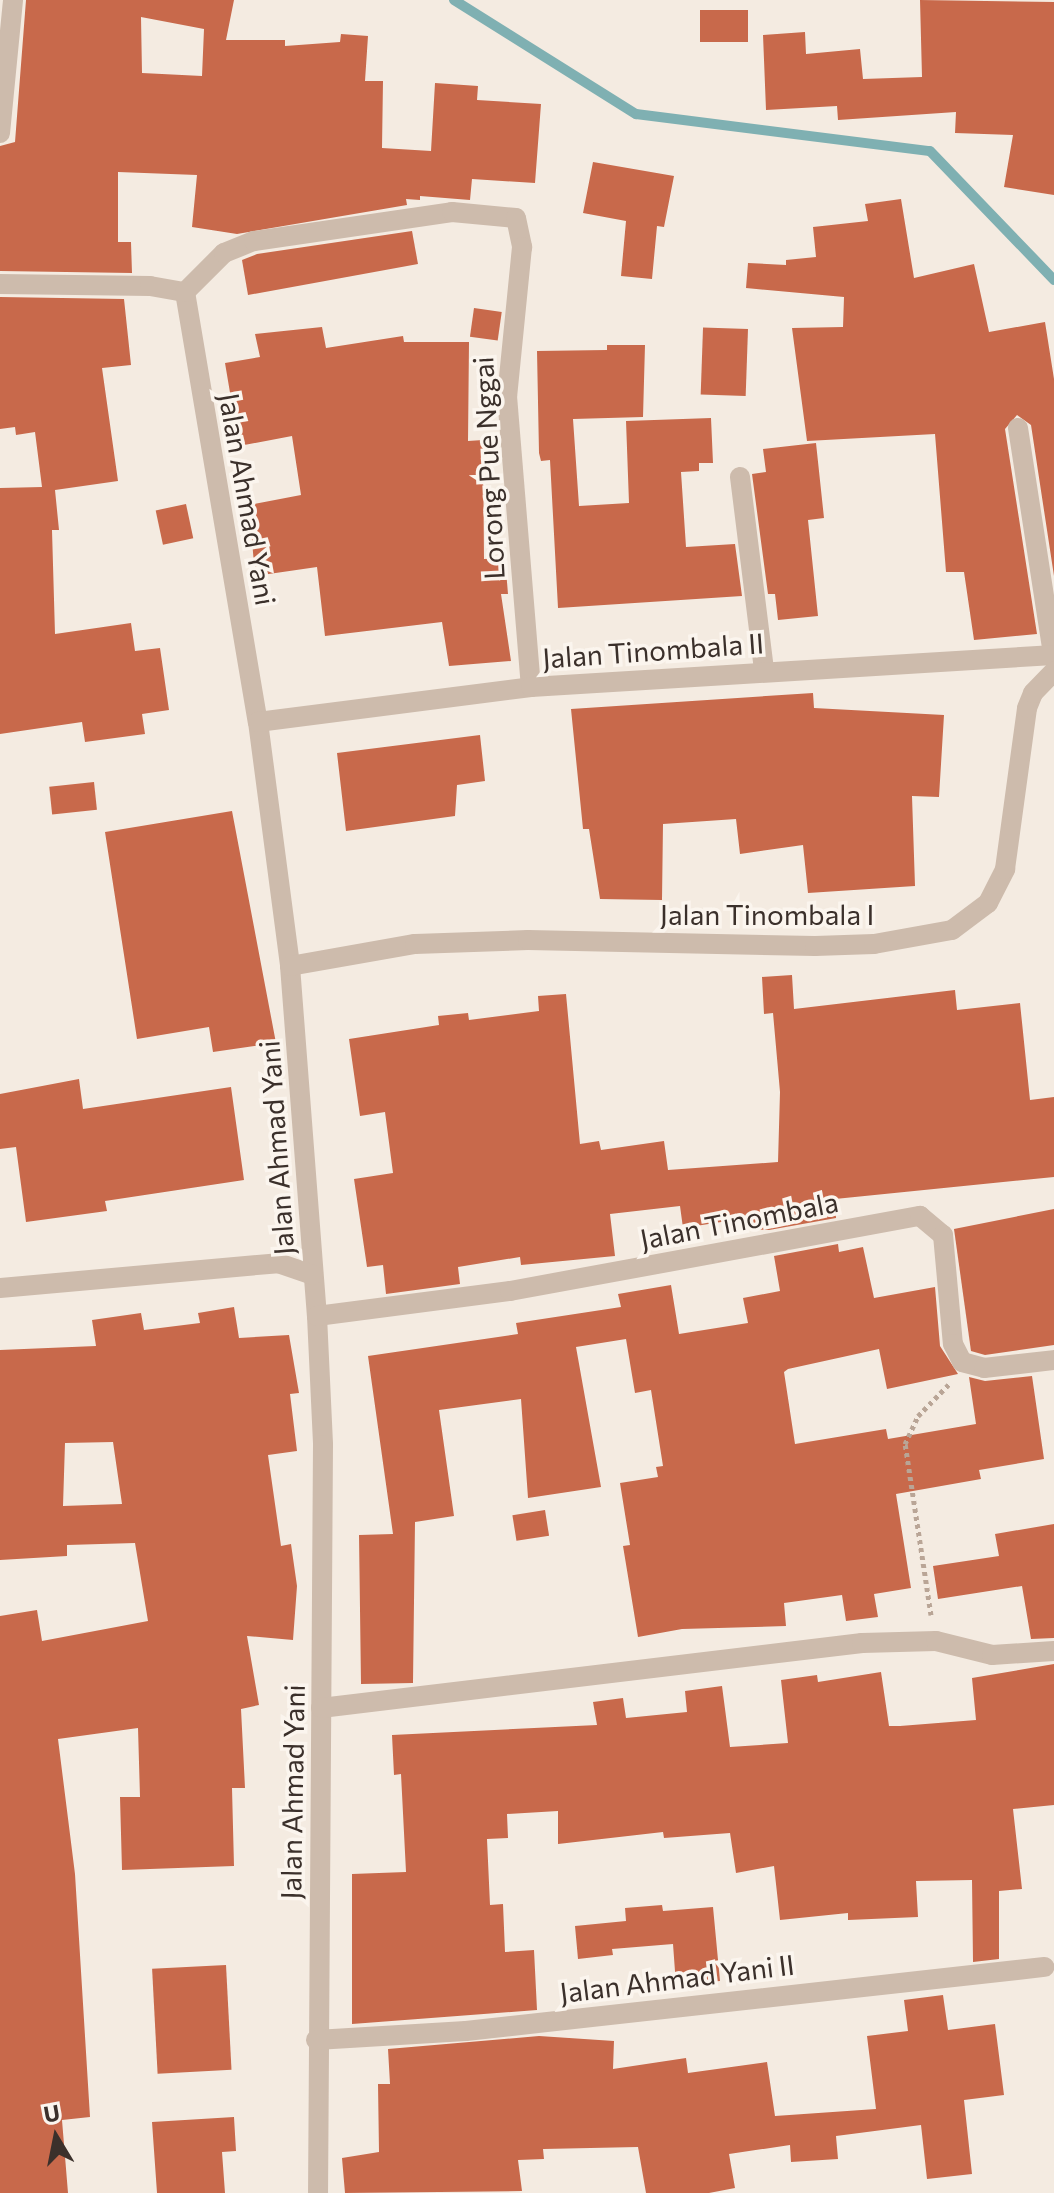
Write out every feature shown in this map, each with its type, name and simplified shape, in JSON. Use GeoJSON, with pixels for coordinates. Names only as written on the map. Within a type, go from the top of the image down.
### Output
{"type":"FeatureCollection","features":[{"type":"Feature","properties":{"kind":"street"},"geometry":{"type":"LineString","coordinates":[[0,133],[13,0]]}},
{"type":"Feature","properties":{"kind":"street","name":"Lorong Pue Nggai"},"geometry":{"type":"LineString","coordinates":[[185,292],[224,253],[254,241],[452,212],[516,218],[522,247],[507,396],[531,687]]}},
{"type":"Feature","properties":{"kind":"street"},"geometry":{"type":"LineString","coordinates":[[0,284],[150,286],[185,292]]}},
{"type":"Feature","properties":{"kind":"street","name":"Jalan Ahmad Yani"},"geometry":{"type":"LineString","coordinates":[[185,292],[258,722],[290,966],[317,1316],[321,1708],[316,2040],[318,2193]]}},
{"type":"Feature","properties":{"kind":"street"},"geometry":{"type":"LineString","coordinates":[[1018,428],[1054,660]]}},
{"type":"Feature","properties":{"kind":"street"},"geometry":{"type":"LineString","coordinates":[[740,477],[764,670]]}},
{"type":"Feature","properties":{"kind":"street","name":"Jalan Tinombala II"},"geometry":{"type":"LineString","coordinates":[[258,722],[531,687],[764,670],[1054,660]]}},
{"type":"Feature","properties":{"kind":"street","name":"Jalan Tinombala I"},"geometry":{"type":"LineString","coordinates":[[290,966],[415,944],[528,940],[815,946],[874,944],[952,930],[988,903],[1005,869],[1027,708],[1054,660]]}},
{"type":"Feature","properties":{"kind":"street","name":"Jalan Tinombala"},"geometry":{"type":"LineString","coordinates":[[317,1316],[510,1291],[920,1216],[943,1235],[953,1344],[967,1365]]}},
{"type":"Feature","properties":{"kind":"street"},"geometry":{"type":"LineString","coordinates":[[0,1288],[278,1263],[313,1275]]}},
{"type":"Feature","properties":{"kind":"street"},"geometry":{"type":"LineString","coordinates":[[967,1365],[984,1368],[1054,1360]]}},
{"type":"Feature","properties":{"kind":"street"},"geometry":{"type":"LineString","coordinates":[[321,1708],[862,1643],[936,1641],[979,1654],[1054,1651]]}},
{"type":"Feature","properties":{"kind":"street","name":"Jalan Ahmad Yani II"},"geometry":{"type":"LineString","coordinates":[[316,2040],[466,2031],[1044,1967]]}},
{"type":"Feature","properties":{"kind":"path"},"geometry":{"type":"LineString","coordinates":[[936,1641],[905,1444],[918,1416],[967,1365]]}},
{"type":"Feature","properties":{"kind":"building"},"geometry":{"type":"Polygon","coordinates":[[[26,0],[234,0],[226,40],[285,40],[285,46],[340,42],[341,34],[368,36],[365,81],[383,81],[382,148],[431,151],[435,83],[478,86],[477,100],[541,104],[535,183],[472,179],[470,200],[420,196],[420,200],[406,199],[407,205],[237,234],[192,227],[197,175],[118,172],[118,242],[131,242],[132,273],[0,271],[0,146],[15,142],[26,0]],[[141,17],[142,73],[202,76],[204,29],[141,17]]]}},
{"type":"Feature","properties":{"kind":"building"},"geometry":{"type":"Polygon","coordinates":[[[920,0],[1054,2],[1054,195],[1004,187],[1013,135],[955,133],[956,112],[838,120],[837,106],[766,110],[763,35],[805,32],[806,54],[860,49],[863,79],[922,77],[920,0]]]}},
{"type":"Feature","properties":{"kind":"building"},"geometry":{"type":"Polygon","coordinates":[[[700,10],[748,10],[748,42],[700,42],[700,10]]]}},
{"type":"Feature","properties":{"kind":"building"},"geometry":{"type":"Polygon","coordinates":[[[593,162],[674,176],[664,227],[657,226],[652,279],[621,276],[626,221],[583,213],[593,162]]]}},
{"type":"Feature","properties":{"kind":"building"},"geometry":{"type":"Polygon","coordinates":[[[901,199],[914,278],[974,264],[989,332],[1045,322],[1054,379],[1054,576],[1031,425],[1017,415],[1005,429],[1037,634],[974,640],[964,572],[946,572],[935,434],[807,441],[792,328],[843,327],[844,297],[746,288],[748,263],[786,265],[786,260],[816,257],[813,227],[868,221],[865,204],[901,199]]]}},
{"type":"Feature","properties":{"kind":"building"},"geometry":{"type":"Polygon","coordinates":[[[412,231],[418,264],[248,295],[242,260],[257,254],[412,231]]]}},
{"type":"Feature","properties":{"kind":"building"},"geometry":{"type":"Polygon","coordinates":[[[0,297],[124,299],[131,365],[102,368],[118,481],[55,490],[59,530],[52,530],[55,634],[131,623],[135,651],[160,648],[169,710],[142,714],[145,734],[85,742],[82,722],[0,734],[0,488],[42,487],[35,432],[16,435],[15,427],[0,429],[0,297]]]}},
{"type":"Feature","properties":{"kind":"building"},"geometry":{"type":"Polygon","coordinates":[[[474,308],[502,312],[498,341],[470,337],[474,308]]]}},
{"type":"Feature","properties":{"kind":"building"},"geometry":{"type":"Polygon","coordinates":[[[322,327],[326,348],[403,336],[404,342],[469,342],[468,441],[483,440],[484,559],[505,558],[508,594],[501,594],[511,661],[449,666],[442,622],[325,636],[317,567],[255,576],[249,505],[301,495],[292,436],[239,446],[225,363],[260,357],[255,334],[322,327]]]}},
{"type":"Feature","properties":{"kind":"building"},"geometry":{"type":"Polygon","coordinates":[[[703,327],[748,329],[746,396],[701,394],[703,327]]]}},
{"type":"Feature","properties":{"kind":"building"},"geometry":{"type":"Polygon","coordinates":[[[607,345],[645,345],[643,417],[573,419],[579,506],[629,503],[626,421],[711,418],[713,463],[699,463],[699,471],[681,472],[686,547],[735,544],[742,596],[558,608],[550,460],[541,461],[539,453],[537,351],[607,350],[607,345]]]}},
{"type":"Feature","properties":{"kind":"building"},"geometry":{"type":"Polygon","coordinates":[[[816,443],[824,518],[808,520],[818,616],[778,620],[775,594],[768,594],[752,474],[766,472],[763,449],[816,443]]]}},
{"type":"Feature","properties":{"kind":"building"},"geometry":{"type":"Polygon","coordinates":[[[186,504],[193,538],[163,545],[156,510],[186,504]]]}},
{"type":"Feature","properties":{"kind":"building"},"geometry":{"type":"Polygon","coordinates":[[[813,693],[814,708],[944,715],[939,797],[912,796],[915,886],[808,893],[803,845],[740,854],[736,819],[663,824],[662,900],[600,899],[589,829],[583,829],[571,709],[813,693]]]}},
{"type":"Feature","properties":{"kind":"building"},"geometry":{"type":"Polygon","coordinates":[[[480,735],[485,781],[457,785],[455,816],[346,831],[337,753],[480,735]]]}},
{"type":"Feature","properties":{"kind":"building"},"geometry":{"type":"Polygon","coordinates":[[[94,782],[97,810],[52,815],[49,787],[94,782]]]}},
{"type":"Feature","properties":{"kind":"building"},"geometry":{"type":"Polygon","coordinates":[[[232,811],[276,1043],[213,1052],[209,1027],[137,1039],[105,832],[232,811]]]}},
{"type":"Feature","properties":{"kind":"building"},"geometry":{"type":"Polygon","coordinates":[[[792,975],[794,1009],[955,990],[957,1010],[1020,1003],[1030,1100],[1054,1097],[1054,1177],[835,1199],[836,1218],[769,1230],[734,1229],[734,1220],[683,1228],[680,1206],[610,1214],[615,1256],[521,1265],[520,1257],[458,1267],[460,1284],[386,1294],[383,1265],[367,1267],[354,1179],[393,1173],[385,1112],[360,1116],[349,1039],[439,1025],[438,1016],[468,1013],[469,1020],[539,1011],[538,996],[566,994],[580,1144],[599,1141],[601,1150],[664,1141],[668,1170],[778,1162],[780,1092],[773,1013],[764,1014],[762,977],[792,975]]]}},
{"type":"Feature","properties":{"kind":"building"},"geometry":{"type":"Polygon","coordinates":[[[79,1079],[83,1109],[231,1087],[244,1180],[105,1201],[107,1211],[26,1222],[16,1147],[0,1149],[0,1094],[79,1079]]]}},
{"type":"Feature","properties":{"kind":"building"},"geometry":{"type":"Polygon","coordinates":[[[1054,1209],[1054,1345],[985,1355],[971,1351],[954,1229],[1054,1209]]]}},
{"type":"Feature","properties":{"kind":"building"},"geometry":{"type":"Polygon","coordinates":[[[838,1244],[839,1252],[863,1247],[874,1298],[935,1287],[940,1346],[958,1374],[887,1389],[879,1349],[788,1369],[784,1372],[795,1444],[886,1429],[888,1439],[976,1424],[969,1377],[985,1381],[1032,1376],[1044,1459],[979,1470],[981,1479],[896,1494],[911,1588],[874,1594],[878,1617],[846,1621],[842,1595],[784,1603],[786,1626],[682,1629],[638,1637],[623,1546],[630,1545],[620,1483],[658,1477],[656,1467],[663,1466],[651,1390],[635,1393],[626,1339],[576,1347],[601,1487],[528,1498],[521,1399],[439,1410],[454,1516],[415,1522],[413,1683],[361,1684],[359,1535],[393,1534],[368,1356],[518,1334],[516,1323],[621,1307],[618,1294],[671,1285],[679,1334],[748,1323],[743,1298],[780,1291],[774,1256],[838,1244]]]}},
{"type":"Feature","properties":{"kind":"building"},"geometry":{"type":"Polygon","coordinates":[[[234,1307],[239,1338],[289,1335],[299,1393],[290,1394],[297,1451],[268,1455],[281,1546],[291,1544],[297,1586],[293,1640],[247,1636],[259,1705],[241,1709],[245,1788],[232,1788],[234,1866],[122,1870],[120,1797],[140,1797],[138,1728],[58,1739],[75,1874],[90,2117],[62,2120],[68,2193],[0,2193],[0,1616],[37,1610],[42,1641],[148,1621],[135,1543],[67,1545],[67,1556],[0,1560],[0,1350],[96,1346],[92,1320],[141,1313],[144,1330],[200,1323],[198,1313],[234,1307]],[[113,1442],[65,1443],[63,1506],[122,1504],[113,1442]]]}},
{"type":"Feature","properties":{"kind":"building"},"geometry":{"type":"Polygon","coordinates":[[[545,1510],[549,1536],[516,1541],[512,1515],[545,1510]]]}},
{"type":"Feature","properties":{"kind":"building"},"geometry":{"type":"Polygon","coordinates":[[[1054,1524],[1054,1638],[1031,1639],[1022,1586],[938,1599],[933,1566],[999,1556],[995,1534],[1054,1524]]]}},
{"type":"Feature","properties":{"kind":"building"},"geometry":{"type":"Polygon","coordinates":[[[1054,1664],[1054,1805],[1013,1809],[1022,1889],[999,1891],[999,1959],[973,1962],[972,1880],[916,1881],[918,1917],[848,1920],[848,1913],[780,1920],[774,1866],[736,1873],[730,1833],[664,1838],[663,1832],[558,1844],[558,1811],[507,1814],[508,1838],[487,1839],[490,1905],[503,1904],[505,1952],[534,1950],[537,2010],[352,2024],[352,1874],[406,1872],[401,1774],[394,1775],[392,1735],[597,1725],[593,1702],[623,1698],[626,1718],[687,1712],[685,1691],[722,1686],[730,1747],[788,1743],[781,1680],[817,1675],[818,1682],[881,1672],[889,1726],[900,1726],[976,1720],[972,1678],[1054,1664]]]}},
{"type":"Feature","properties":{"kind":"building"},"geometry":{"type":"Polygon","coordinates":[[[662,1905],[663,1911],[713,1907],[720,1981],[676,1985],[673,1944],[612,1949],[613,1955],[578,1959],[575,1926],[626,1921],[625,1908],[662,1905]]]}},
{"type":"Feature","properties":{"kind":"building"},"geometry":{"type":"Polygon","coordinates":[[[226,1965],[231,2070],[158,2074],[152,1969],[226,1965]]]}},
{"type":"Feature","properties":{"kind":"building"},"geometry":{"type":"Polygon","coordinates":[[[943,1995],[948,2030],[995,2024],[1004,2095],[964,2100],[972,2174],[927,2179],[921,2125],[836,2136],[838,2159],[791,2162],[790,2145],[729,2154],[735,2188],[709,2193],[646,2193],[638,2147],[543,2149],[544,2159],[518,2160],[522,2191],[345,2193],[342,2158],[379,2152],[378,2084],[390,2084],[388,2049],[539,2036],[614,2041],[613,2069],[686,2058],[688,2073],[767,2062],[775,2116],[876,2109],[867,2036],[908,2031],[904,2000],[943,1995]]]}},
{"type":"Feature","properties":{"kind":"building"},"geometry":{"type":"Polygon","coordinates":[[[234,2117],[236,2151],[222,2152],[225,2193],[157,2193],[152,2122],[234,2117]]]}},
{"type":"Feature","properties":{"kind":"waterway"},"geometry":{"type":"LineString","coordinates":[[454,0],[636,114],[930,151],[1054,280]]}}]}
